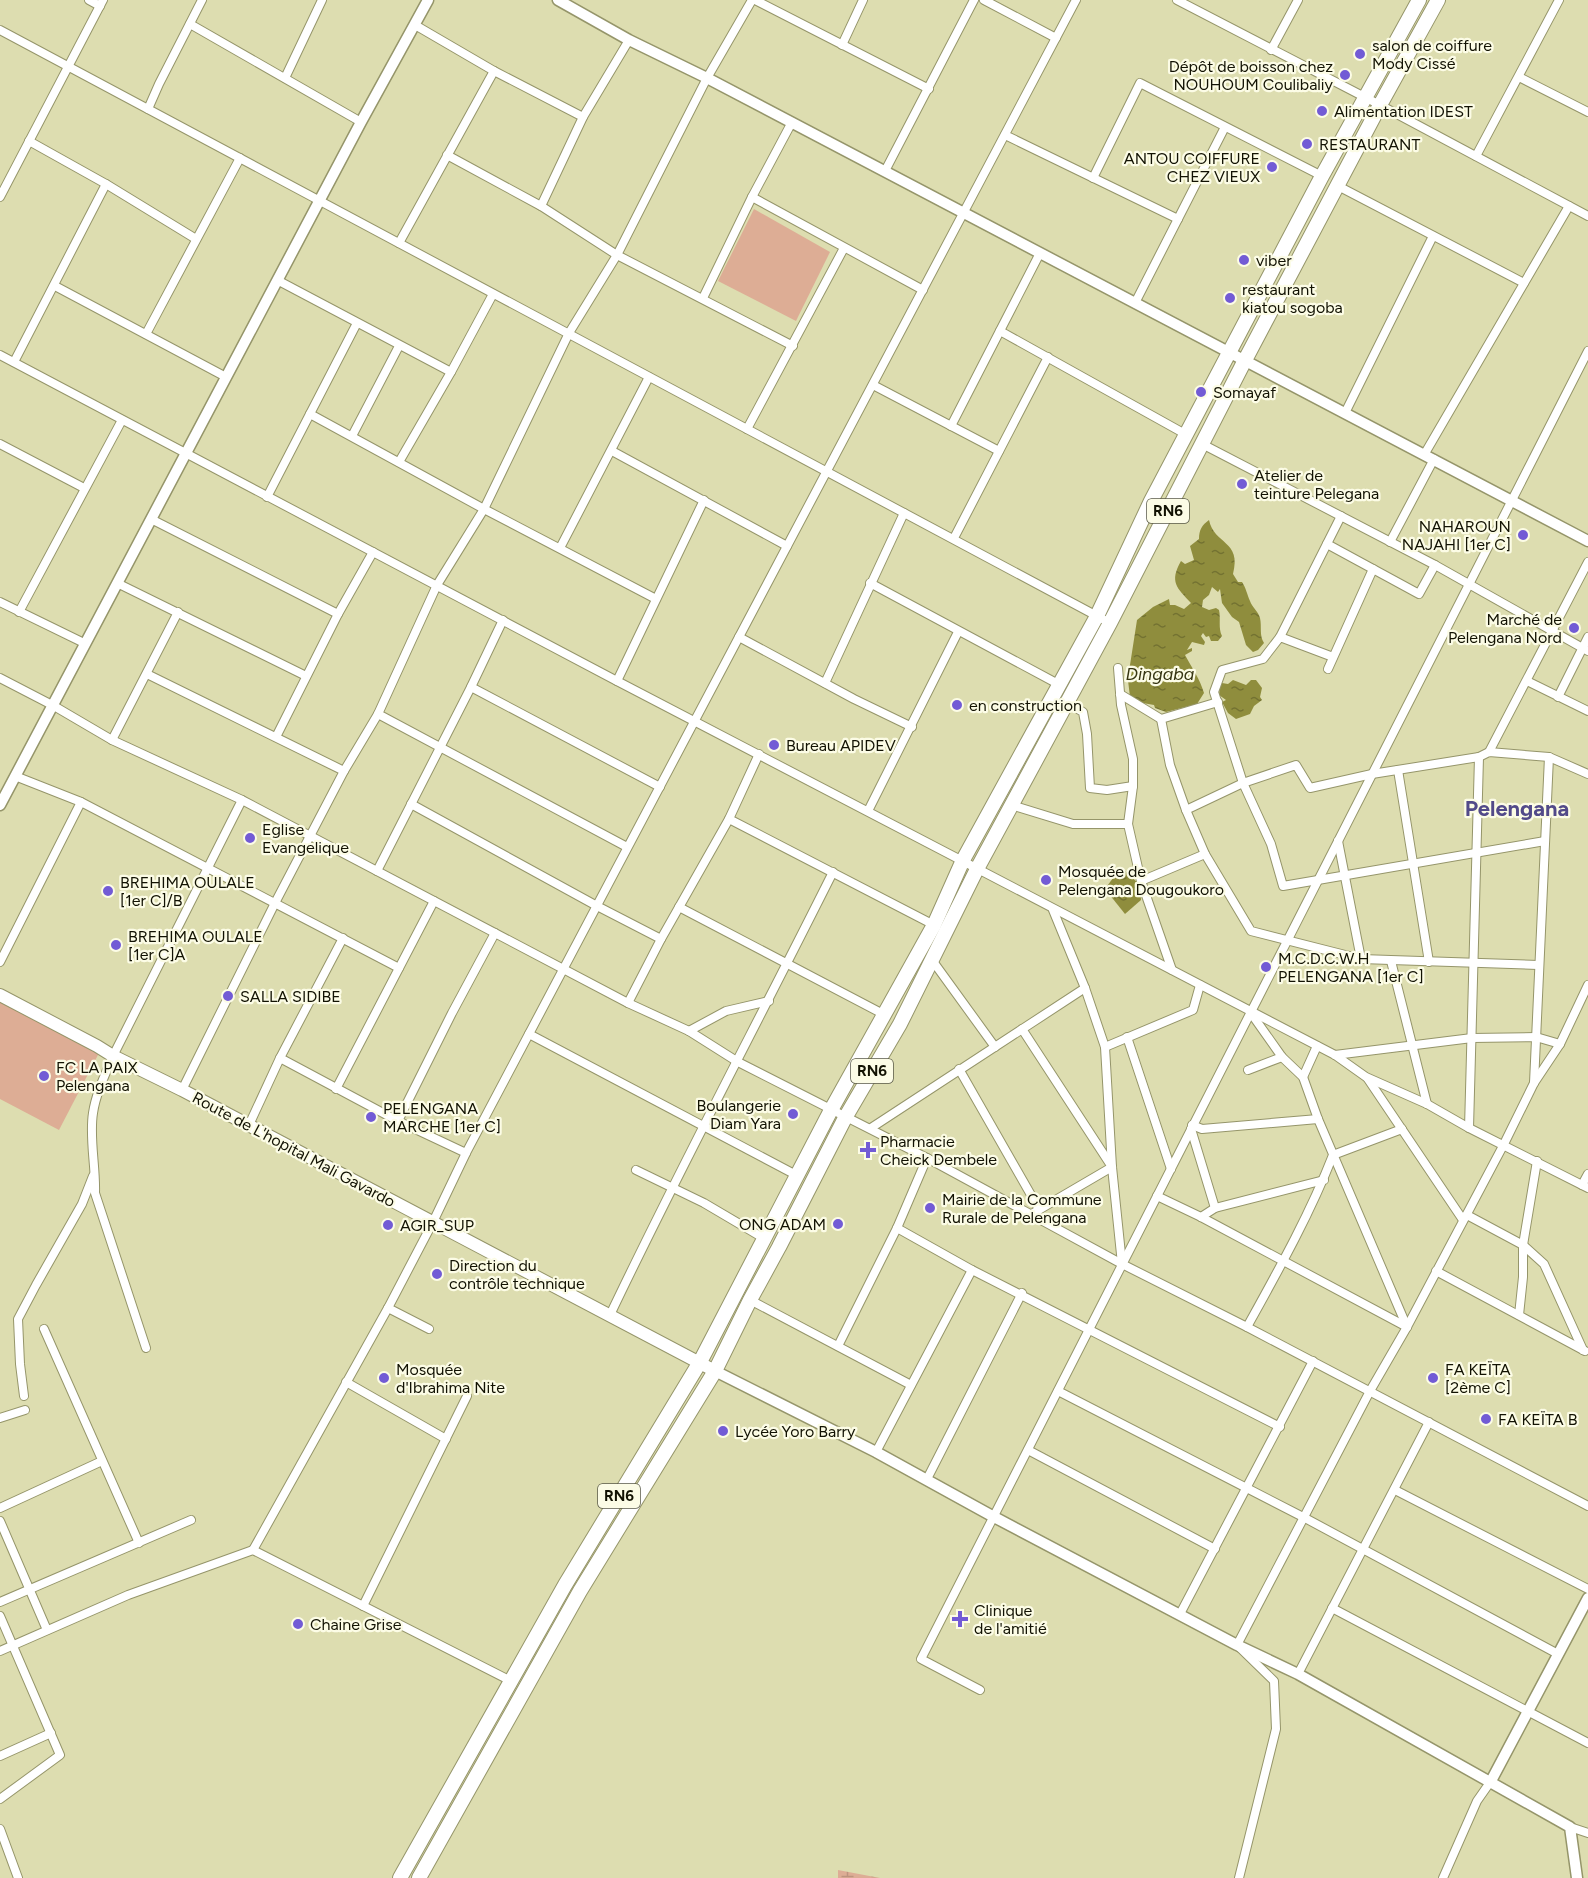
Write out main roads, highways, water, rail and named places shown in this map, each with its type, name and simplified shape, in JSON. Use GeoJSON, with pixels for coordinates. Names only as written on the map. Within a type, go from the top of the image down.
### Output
{"type":"FeatureCollection","features":[{"type":"Feature","properties":{"kind":"highway","name":"RN6"},"geometry":{"type":"LineString","coordinates":[[400,1878],[565,1585],[700,1362],[831,1110],[934,925],[963,860],[1097,616],[1151,501],[1229,352],[1419,0]]}},
{"type":"Feature","properties":{"kind":"highway","name":"RN6"},"geometry":{"type":"LineString","coordinates":[[419,1878],[580,1591],[716,1371],[750,1300],[845,1118],[900,1024],[977,869],[1110,623],[1244,362],[1438,0]]}},
{"type":"Feature","properties":{"kind":"main road","name":"Route de L'hopital Mali Gavardo"},"geometry":{"type":"LineString","coordinates":[[0,994],[113,1056],[182,1090],[716,1371]]}},
{"type":"Feature","properties":{"kind":"water","name":"Dingaba"},"geometry":{"type":"Polygon","coordinates":[[[1209,520],[1216,534],[1234,555],[1233,574],[1238,582],[1242,582],[1259,616],[1264,643],[1253,652],[1246,645],[1239,622],[1232,617],[1222,603],[1220,589],[1218,592],[1212,587],[1209,595],[1203,600],[1202,607],[1219,610],[1222,636],[1218,641],[1211,641],[1209,636],[1206,637],[1203,633],[1201,636],[1205,642],[1204,645],[1192,642],[1187,650],[1192,648],[1192,651],[1185,655],[1204,693],[1197,704],[1166,712],[1155,708],[1154,705],[1137,702],[1130,697],[1127,672],[1137,620],[1153,607],[1169,599],[1170,605],[1184,609],[1191,603],[1176,584],[1177,568],[1181,561],[1185,564],[1194,560],[1190,546],[1199,539],[1201,528],[1209,520]]]}},
{"type":"Feature","properties":{"kind":"water"},"geometry":{"type":"Polygon","coordinates":[[[1233,680],[1246,685],[1251,680],[1256,680],[1262,688],[1260,697],[1262,700],[1254,706],[1250,714],[1236,719],[1228,713],[1222,702],[1226,700],[1219,695],[1222,683],[1228,684],[1233,680]]]}},
{"type":"Feature","properties":{"kind":"water"},"geometry":{"type":"Polygon","coordinates":[[[1121,867],[1140,885],[1141,900],[1125,914],[1105,889],[1121,867]]]}},
{"type":"Feature","properties":{"kind":"place","name":"salon de coiffure Mody Cissé"},"geometry":{"type":"Point","coordinates":[1360,54]}},
{"type":"Feature","properties":{"kind":"place","name":"Dépôt de boisson chez NOUHOUM Coulibaliy"},"geometry":{"type":"Point","coordinates":[1345,75]}},
{"type":"Feature","properties":{"kind":"place","name":"Alimentation IDEST"},"geometry":{"type":"Point","coordinates":[1322,111]}},
{"type":"Feature","properties":{"kind":"place","name":"RESTAURANT"},"geometry":{"type":"Point","coordinates":[1307,144]}},
{"type":"Feature","properties":{"kind":"place","name":"ANTOU COIFFURE CHEZ VIEUX"},"geometry":{"type":"Point","coordinates":[1272,167]}},
{"type":"Feature","properties":{"kind":"place","name":"viber"},"geometry":{"type":"Point","coordinates":[1244,260]}},
{"type":"Feature","properties":{"kind":"place","name":"restaurant kiatou sogoba"},"geometry":{"type":"Point","coordinates":[1230,298]}},
{"type":"Feature","properties":{"kind":"place","name":"Somayaf"},"geometry":{"type":"Point","coordinates":[1201,392]}},
{"type":"Feature","properties":{"kind":"place","name":"Atelier de teinture Pelegana"},"geometry":{"type":"Point","coordinates":[1242,484]}},
{"type":"Feature","properties":{"kind":"place","name":"NAHAROUN NAJAHI [1er C]"},"geometry":{"type":"Point","coordinates":[1523,535]}},
{"type":"Feature","properties":{"kind":"place","name":"Marché de Pelengana Nord"},"geometry":{"type":"Point","coordinates":[1574,628]}},
{"type":"Feature","properties":{"kind":"place","name":"en construction"},"geometry":{"type":"Point","coordinates":[957,705]}},
{"type":"Feature","properties":{"kind":"place","name":"Bureau APIDEV"},"geometry":{"type":"Point","coordinates":[774,745]}},
{"type":"Feature","properties":{"kind":"place","name":"Eglise Evangelique"},"geometry":{"type":"Point","coordinates":[250,838]}},
{"type":"Feature","properties":{"kind":"place","name":"Mosquée de Pelengana Dougoukoro"},"geometry":{"type":"Point","coordinates":[1046,880]}},
{"type":"Feature","properties":{"kind":"place","name":"BREHIMA OULALE [1er C]/B"},"geometry":{"type":"Point","coordinates":[108,891]}},
{"type":"Feature","properties":{"kind":"place","name":"BREHIMA OULALE [1er C]A"},"geometry":{"type":"Point","coordinates":[116,945]}},
{"type":"Feature","properties":{"kind":"place","name":"M.C.D.C.W.H PELENGANA [1er C]"},"geometry":{"type":"Point","coordinates":[1266,967]}},
{"type":"Feature","properties":{"kind":"place","name":"SALLA SIDIBE"},"geometry":{"type":"Point","coordinates":[228,996]}},
{"type":"Feature","properties":{"kind":"place","name":"FC LA PAIX Pelengana"},"geometry":{"type":"Point","coordinates":[44,1076]}},
{"type":"Feature","properties":{"kind":"place","name":"Boulangerie Diam Yara"},"geometry":{"type":"Point","coordinates":[793,1114]}},
{"type":"Feature","properties":{"kind":"place","name":"PELENGANA MARCHE [1er C]"},"geometry":{"type":"Point","coordinates":[371,1117]}},
{"type":"Feature","properties":{"kind":"place","name":"Pharmacie Cheick Dembele"},"geometry":{"type":"Point","coordinates":[868,1150]}},
{"type":"Feature","properties":{"kind":"place","name":"Mairie de la Commune Rurale de Pelengana"},"geometry":{"type":"Point","coordinates":[930,1208]}},
{"type":"Feature","properties":{"kind":"place","name":"ONG ADAM"},"geometry":{"type":"Point","coordinates":[838,1224]}},
{"type":"Feature","properties":{"kind":"place","name":"AGIR_SUP"},"geometry":{"type":"Point","coordinates":[388,1225]}},
{"type":"Feature","properties":{"kind":"place","name":"Direction du contrôle technique"},"geometry":{"type":"Point","coordinates":[437,1274]}},
{"type":"Feature","properties":{"kind":"place","name":"Mosquée d'Ibrahima Nite"},"geometry":{"type":"Point","coordinates":[384,1378]}},
{"type":"Feature","properties":{"kind":"place","name":"FA KEÏTA [2ème C]"},"geometry":{"type":"Point","coordinates":[1433,1378]}},
{"type":"Feature","properties":{"kind":"place","name":"FA KEÏTA B"},"geometry":{"type":"Point","coordinates":[1486,1419]}},
{"type":"Feature","properties":{"kind":"place","name":"Lycée Yoro Barry"},"geometry":{"type":"Point","coordinates":[723,1431]}},
{"type":"Feature","properties":{"kind":"place","name":"Clinique de l'amitié"},"geometry":{"type":"Point","coordinates":[960,1619]}},
{"type":"Feature","properties":{"kind":"place","name":"Chaine Grise"},"geometry":{"type":"Point","coordinates":[298,1624]}},
{"type":"Feature","properties":{"kind":"district","name":"Pelengana"},"geometry":{"type":"Point","coordinates":[1517,808]}}]}
